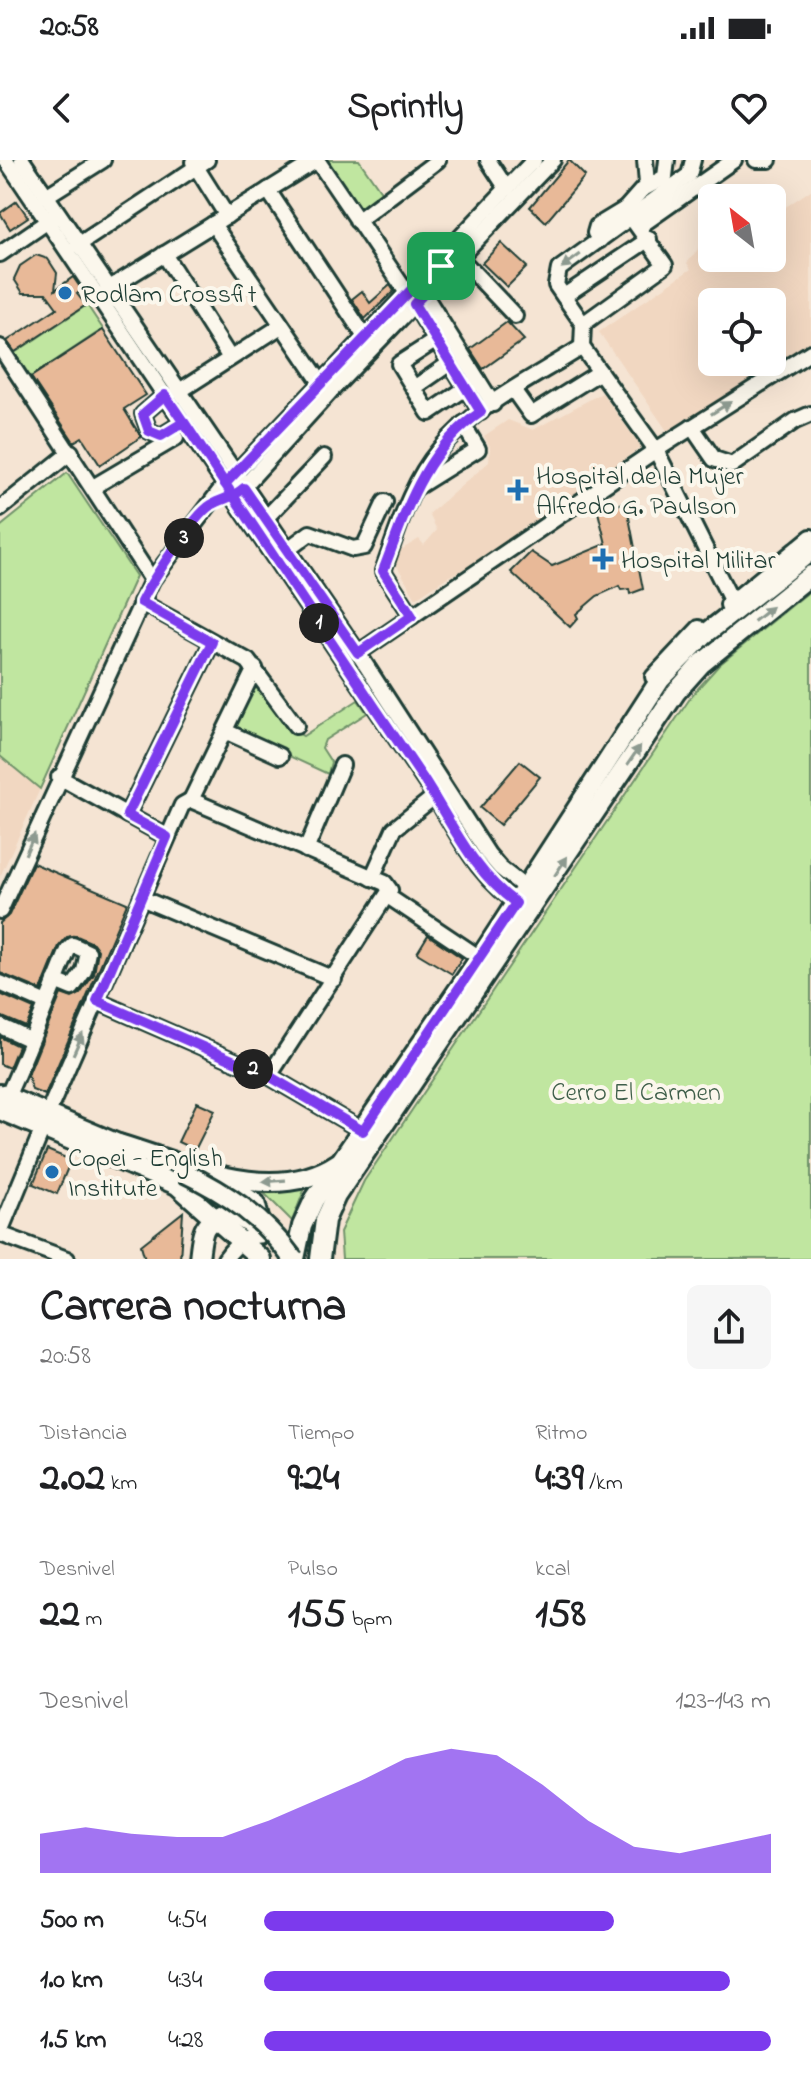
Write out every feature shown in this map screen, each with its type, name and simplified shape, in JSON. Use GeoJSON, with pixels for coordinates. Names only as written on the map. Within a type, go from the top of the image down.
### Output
{"type":"FeatureCollection","features":[{"type":"Feature","properties":{"kind":"main road"},"geometry":{"type":"LineString","coordinates":[[323,1259],[322,1234],[336,1196],[528,900],[654,690],[673,664],[734,606],[811,551]]}},
{"type":"Feature","properties":{"kind":"main road"},"geometry":{"type":"LineString","coordinates":[[119,1144],[183,1172],[242,1205],[296,1257],[314,1200],[480,958],[528,900],[689,676],[811,575]]}},
{"type":"Feature","properties":{"kind":"main road"},"geometry":{"type":"LineString","coordinates":[[677,649],[704,635]]}},
{"type":"Feature","properties":{"kind":"main road"},"geometry":{"type":"LineString","coordinates":[[2,1100],[177,1185],[220,1214],[258,1259]]}},
{"type":"Feature","properties":{"kind":"main road"},"geometry":{"type":"LineString","coordinates":[[45,1121],[232,1183],[287,1180],[327,1170],[346,1156]]}},
{"type":"Feature","properties":{"kind":"main road"},"geometry":{"type":"LineString","coordinates":[[199,1259],[203,1235],[220,1214],[239,1201],[232,1183]]}},
{"type":"Feature","properties":{"kind":"street"},"geometry":{"type":"LineString","coordinates":[[6,160],[78,245],[172,394],[184,422],[230,479]]}},
{"type":"Feature","properties":{"kind":"street"},"geometry":{"type":"LineString","coordinates":[[22,160],[46,196],[53,218],[239,492],[480,870],[528,900]]}},
{"type":"Feature","properties":{"kind":"street"},"geometry":{"type":"LineString","coordinates":[[46,196],[103,160]]}},
{"type":"Feature","properties":{"kind":"street"},"geometry":{"type":"LineString","coordinates":[[108,289],[317,160],[357,221],[415,297],[487,408]]}},
{"type":"Feature","properties":{"kind":"street"},"geometry":{"type":"LineString","coordinates":[[488,160],[507,189]]}},
{"type":"Feature","properties":{"kind":"street"},"geometry":{"type":"LineString","coordinates":[[455,256],[507,189],[534,160]]}},
{"type":"Feature","properties":{"kind":"street"},"geometry":{"type":"LineString","coordinates":[[0,911],[152,580],[230,479],[325,388],[438,270],[553,160]]}},
{"type":"Feature","properties":{"kind":"street"},"geometry":{"type":"LineString","coordinates":[[583,324],[665,267],[637,222],[648,181],[645,160]]}},
{"type":"Feature","properties":{"kind":"street"},"geometry":{"type":"LineString","coordinates":[[645,188],[665,177],[667,160]]}},
{"type":"Feature","properties":{"kind":"street"},"geometry":{"type":"LineString","coordinates":[[564,296],[689,175],[693,160]]}},
{"type":"Feature","properties":{"kind":"street"},"geometry":{"type":"LineString","coordinates":[[734,160],[719,166],[637,222],[600,240],[559,269],[556,285],[583,324],[582,347],[656,450],[734,606]]}},
{"type":"Feature","properties":{"kind":"street"},"geometry":{"type":"LineString","coordinates":[[756,160],[769,160]]}},
{"type":"Feature","properties":{"kind":"street"},"geometry":{"type":"LineString","coordinates":[[78,245],[199,162],[227,216]]}},
{"type":"Feature","properties":{"kind":"street"},"geometry":{"type":"LineString","coordinates":[[357,221],[430,163]]}},
{"type":"Feature","properties":{"kind":"street"},"geometry":{"type":"LineString","coordinates":[[268,190],[365,337]]}},
{"type":"Feature","properties":{"kind":"street"},"geometry":{"type":"LineString","coordinates":[[0,254],[53,218]]}},
{"type":"Feature","properties":{"kind":"street"},"geometry":{"type":"LineString","coordinates":[[213,224],[325,388]]}},
{"type":"Feature","properties":{"kind":"street"},"geometry":{"type":"LineString","coordinates":[[164,254],[230,358]]}},
{"type":"Feature","properties":{"kind":"street"},"geometry":{"type":"LineString","coordinates":[[455,256],[515,316]]}},
{"type":"Feature","properties":{"kind":"street"},"geometry":{"type":"LineString","coordinates":[[209,505],[239,492],[365,337],[415,297]]}},
{"type":"Feature","properties":{"kind":"street"},"geometry":{"type":"LineString","coordinates":[[184,422],[161,436],[149,431],[143,414],[281,326]]}},
{"type":"Feature","properties":{"kind":"street"},"geometry":{"type":"LineString","coordinates":[[441,336],[450,363],[472,384]]}},
{"type":"Feature","properties":{"kind":"street"},"geometry":{"type":"LineString","coordinates":[[441,336],[399,364],[429,413],[472,384]]}},
{"type":"Feature","properties":{"kind":"street"},"geometry":{"type":"LineString","coordinates":[[0,347],[152,580]]}},
{"type":"Feature","properties":{"kind":"street"},"geometry":{"type":"LineString","coordinates":[[412,616],[383,571],[414,489],[437,451],[463,424],[582,347]]}},
{"type":"Feature","properties":{"kind":"street"},"geometry":{"type":"LineString","coordinates":[[358,653],[656,450],[811,352]]}},
{"type":"Feature","properties":{"kind":"street"},"geometry":{"type":"LineString","coordinates":[[414,388],[450,363]]}},
{"type":"Feature","properties":{"kind":"street"},"geometry":{"type":"LineString","coordinates":[[514,391],[531,415],[600,372]]}},
{"type":"Feature","properties":{"kind":"street"},"geometry":{"type":"LineString","coordinates":[[692,427],[714,459],[732,465],[810,415]]}},
{"type":"Feature","properties":{"kind":"street"},"geometry":{"type":"LineString","coordinates":[[414,489],[478,449],[463,424]]}},
{"type":"Feature","properties":{"kind":"street"},"geometry":{"type":"LineString","coordinates":[[93,487],[176,438]]}},
{"type":"Feature","properties":{"kind":"street"},"geometry":{"type":"LineString","coordinates":[[0,509],[71,452]]}},
{"type":"Feature","properties":{"kind":"street"},"geometry":{"type":"LineString","coordinates":[[265,519],[324,457]]}},
{"type":"Feature","properties":{"kind":"street"},"geometry":{"type":"LineString","coordinates":[[239,492],[265,519],[358,653],[488,854],[528,900]]}},
{"type":"Feature","properties":{"kind":"street"},"geometry":{"type":"LineString","coordinates":[[287,550],[310,533],[353,549],[364,547],[385,502]]}},
{"type":"Feature","properties":{"kind":"street"},"geometry":{"type":"LineString","coordinates":[[528,900],[535,857],[654,676],[677,649],[734,606],[811,537]]}},
{"type":"Feature","properties":{"kind":"street"},"geometry":{"type":"LineString","coordinates":[[141,602],[255,668],[296,726]]}},
{"type":"Feature","properties":{"kind":"street"},"geometry":{"type":"LineString","coordinates":[[127,815],[212,642]]}},
{"type":"Feature","properties":{"kind":"street"},"geometry":{"type":"LineString","coordinates":[[67,1259],[0,1233],[167,837],[182,805],[191,800],[227,732],[255,668]]}},
{"type":"Feature","properties":{"kind":"street"},"geometry":{"type":"LineString","coordinates":[[227,732],[280,756]]}},
{"type":"Feature","properties":{"kind":"street"},"geometry":{"type":"LineString","coordinates":[[306,850],[342,765]]}},
{"type":"Feature","properties":{"kind":"street"},"geometry":{"type":"LineString","coordinates":[[59,777],[167,837]]}},
{"type":"Feature","properties":{"kind":"street"},"geometry":{"type":"LineString","coordinates":[[372,878],[394,829],[435,796]]}},
{"type":"Feature","properties":{"kind":"street"},"geometry":{"type":"LineString","coordinates":[[191,800],[387,885],[389,897],[269,1076]]}},
{"type":"Feature","properties":{"kind":"street"},"geometry":{"type":"LineString","coordinates":[[389,897],[480,958]]}},
{"type":"Feature","properties":{"kind":"street"},"geometry":{"type":"LineString","coordinates":[[141,898],[334,979]]}},
{"type":"Feature","properties":{"kind":"street"},"geometry":{"type":"LineString","coordinates":[[2,1100],[55,981]]}},
{"type":"Feature","properties":{"kind":"street"},"geometry":{"type":"LineString","coordinates":[[0,983],[46,1003]]}},
{"type":"Feature","properties":{"kind":"street"},"geometry":{"type":"LineString","coordinates":[[97,1001],[269,1076],[363,1131]]}},
{"type":"Feature","properties":{"kind":"street"},"geometry":{"type":"LineString","coordinates":[[0,1026],[30,1040]]}},
{"type":"Feature","properties":{"kind":"street"},"geometry":{"type":"LineString","coordinates":[[220,1214],[250,1226],[261,1218],[257,1202],[232,1183]]}},
{"type":"Feature","properties":{"kind":"street"},"geometry":{"type":"LineString","coordinates":[[225,1259],[242,1240],[260,1235],[277,1236],[296,1257]]}},
{"type":"Feature","properties":{"kind":"street"},"geometry":{"type":"LineString","coordinates":[[248,1259],[258,1259]]}},
{"type":"Feature","properties":{"kind":"shaded area"},"geometry":{"type":"Polygon","coordinates":[[[811,190],[811,344],[786,361],[786,288],[698,288],[698,376],[764,376],[672,438],[599,332],[691,269],[687,263],[698,249],[698,272],[786,272],[786,207],[811,190]]]}},
{"type":"Feature","properties":{"kind":"shaded area","name":"Hospital de la Mujer Alfredo G. Paulson"},"geometry":{"type":"Polygon","coordinates":[[[602,393],[641,447],[544,517],[522,528],[525,539],[446,578],[416,598],[391,556],[419,539],[424,545],[437,530],[429,514],[489,462],[490,447],[484,436],[508,420],[533,430],[602,393]]]}},
{"type":"Feature","properties":{"kind":"shaded area"},"geometry":{"type":"Polygon","coordinates":[[[0,756],[40,789],[0,877],[0,756]]]}},
{"type":"Feature","properties":{"kind":"green space"},"geometry":{"type":"Polygon","coordinates":[[[326,160],[359,160],[384,196],[360,213],[324,163],[326,160]]]}},
{"type":"Feature","properties":{"kind":"green space"},"geometry":{"type":"Polygon","coordinates":[[[87,305],[103,329],[29,378],[13,354],[87,305]]]}},
{"type":"Feature","properties":{"kind":"green space"},"geometry":{"type":"Polygon","coordinates":[[[67,473],[136,576],[40,789],[0,756],[0,527],[67,473]]]}},
{"type":"Feature","properties":{"kind":"green space","name":"Cerro El Carmen"},"geometry":{"type":"Polygon","coordinates":[[[811,590],[811,1259],[342,1259],[340,1232],[364,1181],[693,694],[719,665],[811,590]]]}},
{"type":"Feature","properties":{"kind":"green space"},"geometry":{"type":"Polygon","coordinates":[[[258,675],[293,730],[303,736],[358,700],[367,713],[325,740],[322,748],[331,762],[328,774],[233,730],[258,675]]]}},
{"type":"Feature","properties":{"kind":"green space"},"geometry":{"type":"Polygon","coordinates":[[[305,1188],[292,1221],[263,1192],[305,1188]]]}},
{"type":"Feature","properties":{"kind":"building"},"geometry":{"type":"Polygon","coordinates":[[[569,160],[585,176],[546,222],[530,207],[569,160]]]}},
{"type":"Feature","properties":{"kind":"building"},"geometry":{"type":"Polygon","coordinates":[[[17,201],[28,217],[10,229],[0,213],[17,201]]]}},
{"type":"Feature","properties":{"kind":"building"},"geometry":{"type":"Polygon","coordinates":[[[501,243],[527,267],[507,287],[482,263],[501,243]]]}},
{"type":"Feature","properties":{"kind":"building"},"geometry":{"type":"Polygon","coordinates":[[[36,255],[48,259],[57,273],[55,290],[73,277],[82,290],[77,294],[86,305],[15,352],[7,341],[57,308],[46,293],[23,293],[14,279],[20,266],[36,255]]]}},
{"type":"Feature","properties":{"kind":"building"},"geometry":{"type":"Polygon","coordinates":[[[390,285],[394,291],[365,319],[352,299],[362,291],[370,303],[390,285]]]}},
{"type":"Feature","properties":{"kind":"building"},"geometry":{"type":"Polygon","coordinates":[[[507,322],[524,340],[483,369],[470,349],[507,322]]]}},
{"type":"Feature","properties":{"kind":"building"},"geometry":{"type":"Polygon","coordinates":[[[103,330],[146,395],[124,409],[141,437],[100,465],[82,437],[74,442],[31,377],[103,330]]]}},
{"type":"Feature","properties":{"kind":"building","name":"Hospital Militar"},"geometry":{"type":"Polygon","coordinates":[[[626,502],[643,589],[630,594],[629,589],[621,590],[619,586],[597,596],[576,614],[578,618],[570,627],[511,572],[531,552],[552,566],[606,544],[598,512],[626,502]]]}},
{"type":"Feature","properties":{"kind":"building"},"geometry":{"type":"Polygon","coordinates":[[[520,761],[540,777],[500,825],[480,808],[520,761]]]}},
{"type":"Feature","properties":{"kind":"building"},"geometry":{"type":"Polygon","coordinates":[[[33,863],[127,903],[45,1095],[32,1090],[28,1075],[61,994],[72,998],[80,994],[94,974],[98,950],[93,943],[77,936],[67,937],[59,946],[41,990],[0,973],[0,923],[9,915],[33,863]]]}},
{"type":"Feature","properties":{"kind":"building"},"geometry":{"type":"Polygon","coordinates":[[[428,935],[462,958],[452,974],[417,953],[428,935]]]}},
{"type":"Feature","properties":{"kind":"building"},"geometry":{"type":"Polygon","coordinates":[[[0,994],[34,1009],[26,1027],[0,1016],[0,994]]]}},
{"type":"Feature","properties":{"kind":"building"},"geometry":{"type":"Polygon","coordinates":[[[0,1037],[18,1046],[9,1068],[0,1064],[0,1037]]]}},
{"type":"Feature","properties":{"kind":"building"},"geometry":{"type":"Polygon","coordinates":[[[197,1102],[215,1110],[195,1150],[178,1142],[197,1102]]]}},
{"type":"Feature","properties":{"kind":"building","name":"Copei - English Institute"},"geometry":{"type":"Polygon","coordinates":[[[47,1150],[71,1160],[57,1194],[33,1184],[47,1150]]]}},
{"type":"Feature","properties":{"kind":"building"},"geometry":{"type":"Polygon","coordinates":[[[183,1212],[180,1259],[145,1259],[141,1245],[183,1212]]]}},
{"type":"Feature","properties":{"kind":"place","name":"Rodlam Crossfit"},"geometry":{"type":"Point","coordinates":[65,293]}},
{"type":"Feature","properties":{"kind":"place","name":"Hospital de la Mujer Alfredo G. Paulson"},"geometry":{"type":"Point","coordinates":[518,490]}},
{"type":"Feature","properties":{"kind":"place","name":"Hospital Militar"},"geometry":{"type":"Point","coordinates":[603,559]}},
{"type":"Feature","properties":{"kind":"place","name":"Copei - English Institute"},"geometry":{"type":"Point","coordinates":[52,1172]}},
{"type":"Feature","properties":{"kind":"route"},"geometry":{"type":"LineString","coordinates":[[441,266],[433,267],[225,484],[184,422],[161,436],[149,431],[143,414],[165,395],[184,422],[222,479],[225,484],[234,497],[435,796],[475,862],[486,877],[516,903],[363,1131],[269,1076],[97,1001],[167,837],[127,815],[212,642],[141,602],[152,580],[209,505],[234,497],[244,488],[358,653],[412,616],[383,571],[414,489],[437,451],[463,424],[481,412],[414,304],[443,274],[441,266]]}}]}
